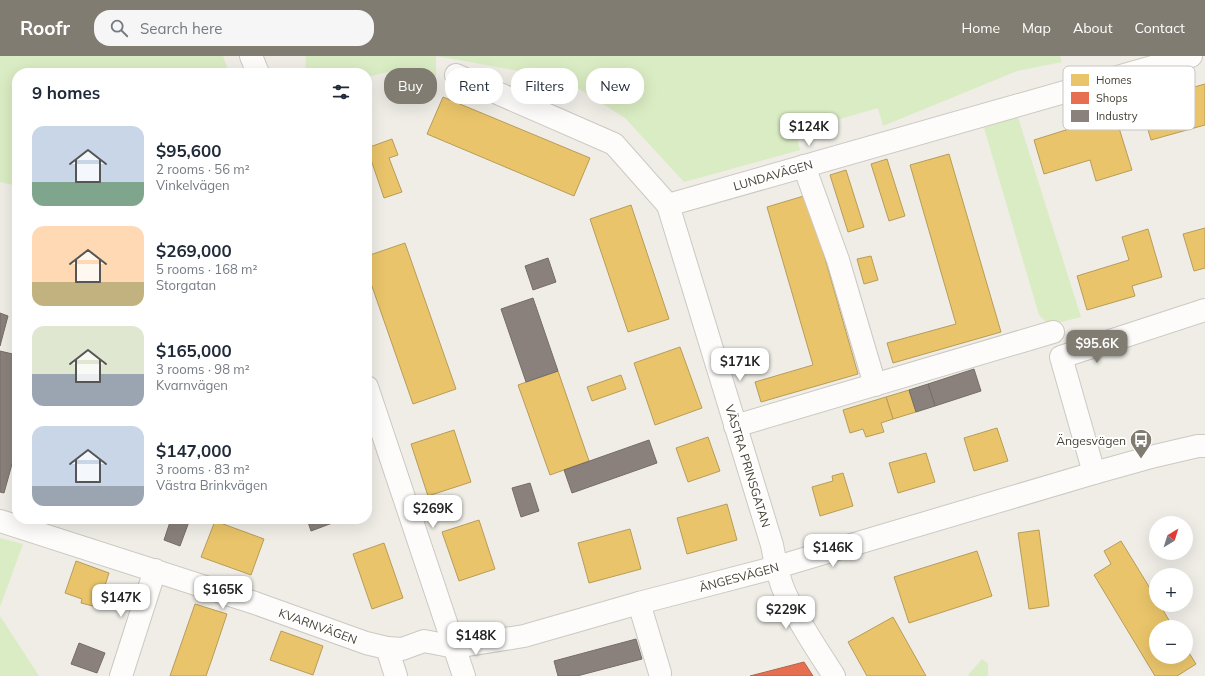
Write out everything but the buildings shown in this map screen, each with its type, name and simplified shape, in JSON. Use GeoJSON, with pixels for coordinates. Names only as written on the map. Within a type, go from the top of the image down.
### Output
{"type":"FeatureCollection","features":[{"type":"Feature","properties":{"kind":"street"},"geometry":{"type":"LineString","coordinates":[[252,56],[256,68]]}},
{"type":"Feature","properties":{"kind":"street","name":"LUNDAVÄGEN"},"geometry":{"type":"LineString","coordinates":[[1156,66],[1191,56]]}},
{"type":"Feature","properties":{"kind":"street","name":"LUNDAVÄGEN"},"geometry":{"type":"LineString","coordinates":[[668,205],[1063,92]]}},
{"type":"Feature","properties":{"kind":"street"},"geometry":{"type":"LineString","coordinates":[[503,96],[614,144],[668,205]]}},
{"type":"Feature","properties":{"kind":"street"},"geometry":{"type":"LineString","coordinates":[[804,166],[838,260],[875,385]]}},
{"type":"Feature","properties":{"kind":"street","name":"VÄSTRA PRINSGATAN"},"geometry":{"type":"LineString","coordinates":[[668,205],[772,544],[784,592],[797,626],[834,676]]}},
{"type":"Feature","properties":{"kind":"street"},"geometry":{"type":"LineString","coordinates":[[1094,473],[1061,357],[1205,310]]}},
{"type":"Feature","properties":{"kind":"street"},"geometry":{"type":"LineString","coordinates":[[735,426],[1053,332]]}},
{"type":"Feature","properties":{"kind":"street"},"geometry":{"type":"LineString","coordinates":[[372,402],[464,676]]}},
{"type":"Feature","properties":{"kind":"street","name":"ÄNGESVÄGEN"},"geometry":{"type":"LineString","coordinates":[[455,647],[524,636],[639,603],[777,567],[1094,473],[1155,456],[1198,446],[1205,446]]}},
{"type":"Feature","properties":{"kind":"street","name":"KVARNVÄGEN"},"geometry":{"type":"LineString","coordinates":[[0,521],[255,603],[366,643],[387,648],[402,649],[424,641],[455,647]]}},
{"type":"Feature","properties":{"kind":"street"},"geometry":{"type":"LineString","coordinates":[[121,676],[155,570]]}},
{"type":"Feature","properties":{"kind":"street"},"geometry":{"type":"LineString","coordinates":[[639,603],[660,673]]}},
{"type":"Feature","properties":{"kind":"street"},"geometry":{"type":"LineString","coordinates":[[387,648],[396,676]]}},
{"type":"Feature","properties":{"kind":"green space"},"geometry":{"type":"Polygon","coordinates":[[[0,56],[223,56],[227,68],[12,68],[12,185],[0,182],[0,56]]]}},
{"type":"Feature","properties":{"kind":"green space"},"geometry":{"type":"Polygon","coordinates":[[[306,56],[436,56],[436,68],[384,68],[384,73],[372,76],[372,68],[305,68],[306,56]]]}},
{"type":"Feature","properties":{"kind":"green space"},"geometry":{"type":"Polygon","coordinates":[[[436,56],[1060,56],[1062,62],[1017,71],[883,126],[878,108],[795,132],[800,150],[684,182],[625,118],[603,104],[644,104],[644,68],[586,68],[586,93],[578,88],[578,68],[511,68],[511,70],[436,56]]]}},
{"type":"Feature","properties":{"kind":"green space"},"geometry":{"type":"Polygon","coordinates":[[[1016,111],[1081,317],[1049,325],[1039,315],[982,121],[1016,111]]]}},
{"type":"Feature","properties":{"kind":"green space"},"geometry":{"type":"Polygon","coordinates":[[[0,538],[23,544],[0,607],[0,538]]]}},
{"type":"Feature","properties":{"kind":"green space"},"geometry":{"type":"Polygon","coordinates":[[[0,616],[39,676],[0,676],[0,616]]]}},
{"type":"Feature","properties":{"kind":"green space"},"geometry":{"type":"Polygon","coordinates":[[[982,659],[988,664],[988,676],[968,675],[982,659]]]}},
{"type":"Feature","properties":{"kind":"place","name":"Ängesvägen"},"geometry":{"type":"Point","coordinates":[1141,460]}}]}
